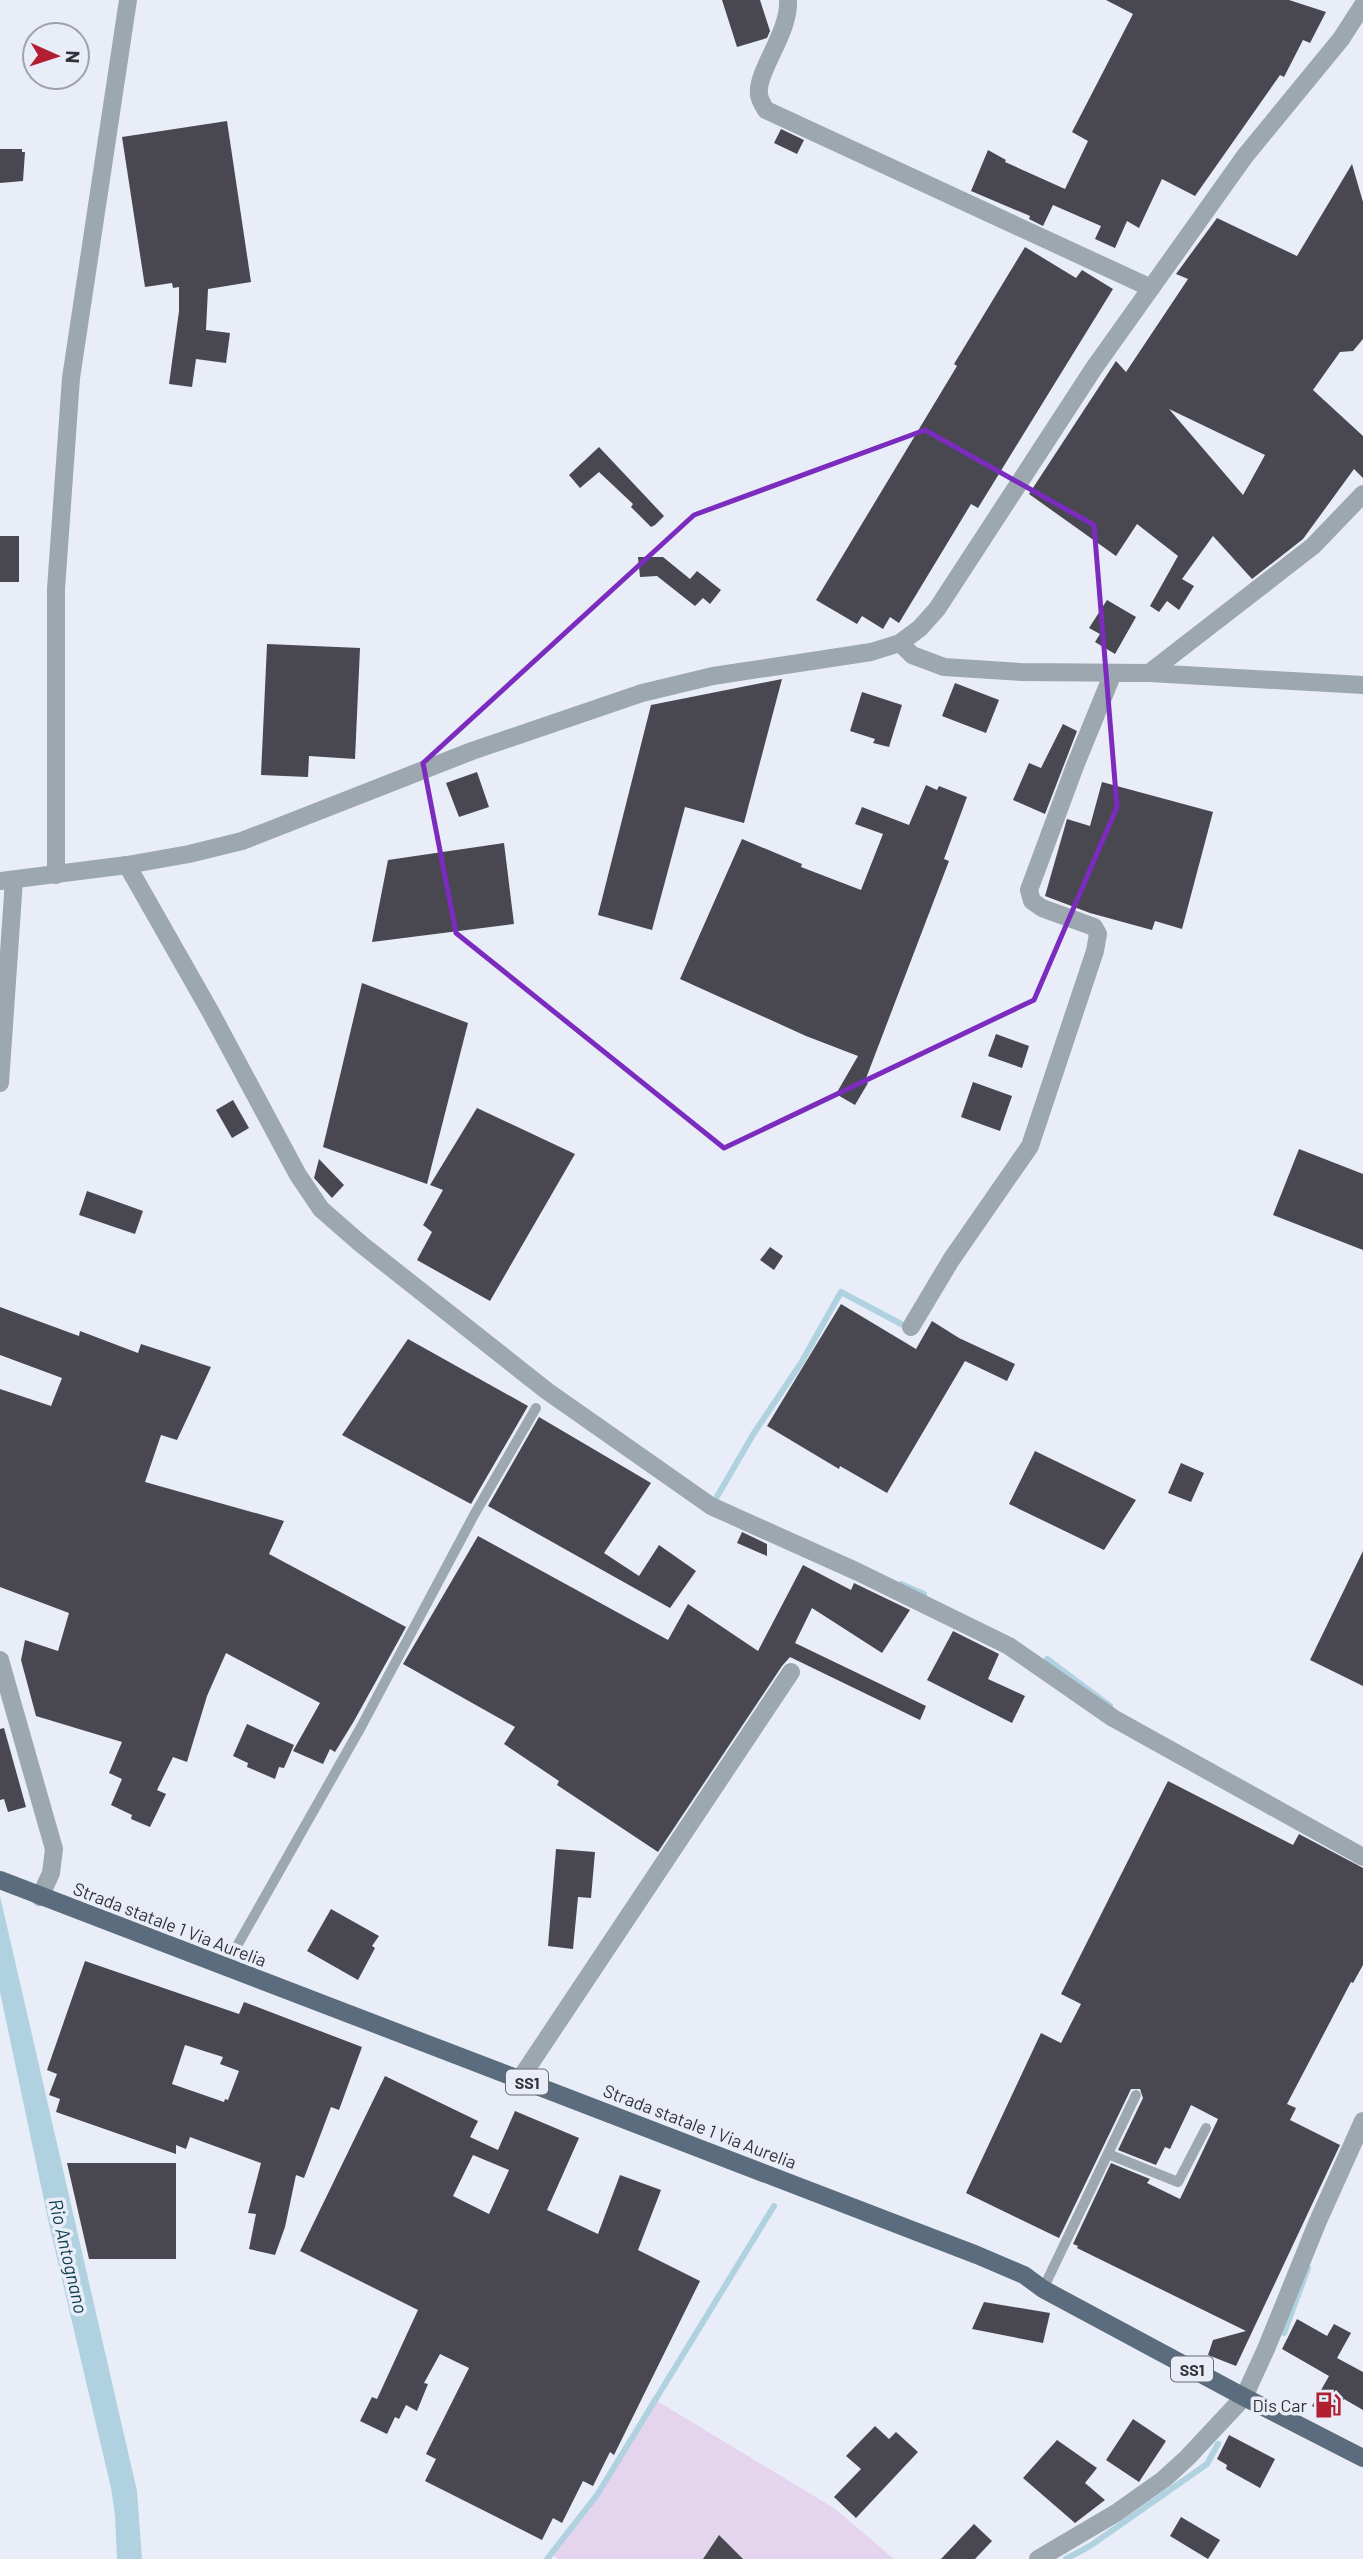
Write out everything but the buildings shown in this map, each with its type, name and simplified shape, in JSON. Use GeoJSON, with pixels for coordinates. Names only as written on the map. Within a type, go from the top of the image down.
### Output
{"type":"FeatureCollection","features":[{"type":"Feature","properties":{"kind":"main road","name":"Strada statale 1 Via Aurelia"},"geometry":{"type":"LineString","coordinates":[[0,1880],[977,2255],[1024,2276],[1244,2397],[1363,2458]]}},
{"type":"Feature","properties":{"kind":"street"},"geometry":{"type":"LineString","coordinates":[[56,875],[57,589],[71,378],[128,0]]}},
{"type":"Feature","properties":{"kind":"street"},"geometry":{"type":"LineString","coordinates":[[788,0],[788,11],[779,39],[759,87],[761,103],[766,110],[1151,288]]}},
{"type":"Feature","properties":{"kind":"street"},"geometry":{"type":"LineString","coordinates":[[0,1083],[7,881],[127,865],[242,841],[472,751],[661,688],[713,676],[871,652],[900,643],[920,628],[937,609],[1094,368],[1245,156],[1341,39],[1363,5]]}},
{"type":"Feature","properties":{"kind":"street"},"geometry":{"type":"LineString","coordinates":[[1149,673],[1313,546],[1363,494]]}},
{"type":"Feature","properties":{"kind":"street"},"geometry":{"type":"LineString","coordinates":[[900,643],[922,660],[944,667],[1021,672],[1149,673],[1363,685]]}},
{"type":"Feature","properties":{"kind":"street"},"geometry":{"type":"LineString","coordinates":[[911,1327],[951,1260],[1030,1146],[1096,951],[1098,934],[1094,927],[1042,908],[1032,901],[1029,890],[1113,673]]}},
{"type":"Feature","properties":{"kind":"street"},"geometry":{"type":"LineString","coordinates":[[127,865],[210,1011],[298,1175],[321,1209],[360,1244],[547,1391],[710,1506],[858,1572],[1009,1646],[1113,1718],[1363,1857]]}},
{"type":"Feature","properties":{"kind":"street"},"geometry":{"type":"LineString","coordinates":[[0,1660],[54,1849],[51,1873],[34,1895]]}},
{"type":"Feature","properties":{"kind":"street"},"geometry":{"type":"LineString","coordinates":[[520,2079],[791,1672]]}},
{"type":"Feature","properties":{"kind":"street"},"geometry":{"type":"LineString","coordinates":[[1038,2559],[1116,2513],[1164,2479],[1244,2397],[1363,2121]]}},
{"type":"Feature","properties":{"kind":"lane"},"geometry":{"type":"LineString","coordinates":[[225,1967],[361,1727],[474,1515],[536,1408]]}},
{"type":"Feature","properties":{"kind":"lane"},"geometry":{"type":"LineString","coordinates":[[1044,2289],[1136,2095]]}},
{"type":"Feature","properties":{"kind":"lane"},"geometry":{"type":"LineString","coordinates":[[1108,2154],[1178,2182],[1206,2128]]}},
{"type":"Feature","properties":{"kind":"highlighted area"},"geometry":{"type":"Polygon","coordinates":[[[925,430],[1094,525],[1117,807],[1034,1000],[724,1148],[456,933],[423,763],[694,515],[925,430]]]}},
{"type":"Feature","properties":{"kind":"shaded area"},"geometry":{"type":"Polygon","coordinates":[[[652,2398],[834,2508],[894,2559],[558,2559],[549,2553],[611,2476],[652,2398]]]}},
{"type":"Feature","properties":{"kind":"water","name":"Rio Antognano"},"geometry":{"type":"Polygon","coordinates":[[[0,1896],[137,2491],[142,2559],[117,2559],[111,2488],[49,2224],[0,1992],[0,1896]]]}},
{"type":"Feature","properties":{"kind":"waterway"},"geometry":{"type":"LineString","coordinates":[[715,1500],[754,1433],[801,1363],[841,1292],[903,1325]]}},
{"type":"Feature","properties":{"kind":"waterway"},"geometry":{"type":"LineString","coordinates":[[901,1584],[924,1594]]}},
{"type":"Feature","properties":{"kind":"waterway"},"geometry":{"type":"LineString","coordinates":[[1047,1659],[1110,1706]]}},
{"type":"Feature","properties":{"kind":"waterway"},"geometry":{"type":"LineString","coordinates":[[547,2559],[597,2495],[774,2206]]}},
{"type":"Feature","properties":{"kind":"waterway"},"geometry":{"type":"LineString","coordinates":[[1284,2333],[1308,2268]]}},
{"type":"Feature","properties":{"kind":"waterway"},"geometry":{"type":"LineString","coordinates":[[1066,2559],[1090,2546],[1207,2464],[1218,2444]]}},
{"type":"Feature","properties":{"kind":"place","name":"Dis Car"},"geometry":{"type":"Point","coordinates":[1328,2405]}}]}
